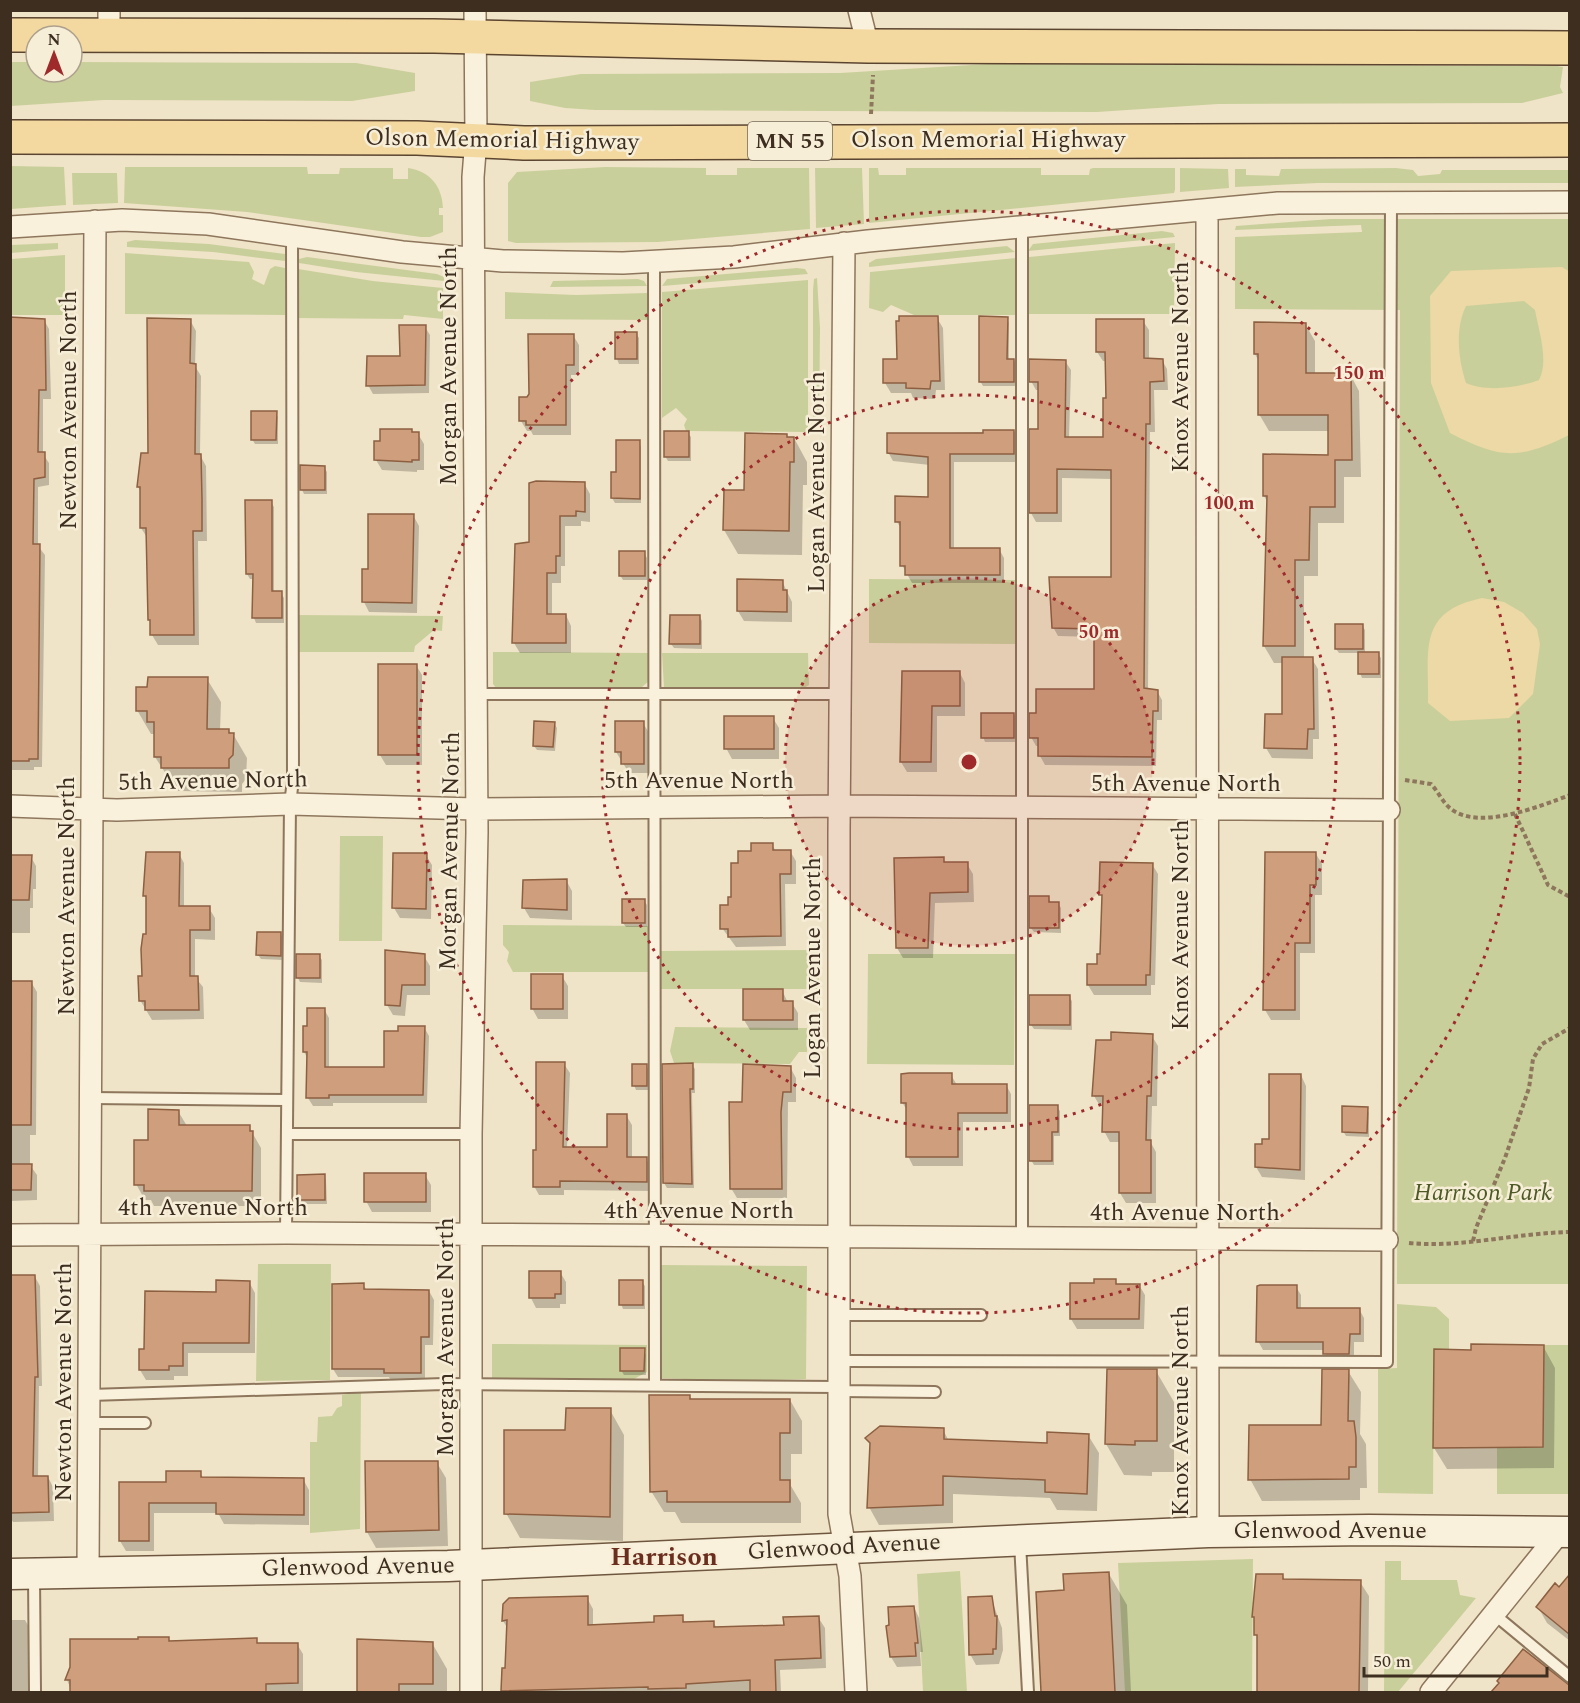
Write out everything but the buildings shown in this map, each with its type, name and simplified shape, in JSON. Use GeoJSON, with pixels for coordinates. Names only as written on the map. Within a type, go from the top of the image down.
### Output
{"type":"FeatureCollection","features":[{"type":"Feature","properties":{"kind":"main road"},"geometry":{"type":"LineString","coordinates":[[10,35],[109,23],[475,24],[870,61],[1569,48]]}},
{"type":"Feature","properties":{"kind":"main road","name":"Olson Memorial Highway"},"geometry":{"type":"LineString","coordinates":[[10,137],[476,139],[524,143],[1569,140]]}},
{"type":"Feature","properties":{"kind":"street"},"geometry":{"type":"LineString","coordinates":[[859,10],[870,61]]}},
{"type":"Feature","properties":{"kind":"street","name":"Morgan Avenue North"},"geometry":{"type":"LineString","coordinates":[[471,1692],[471,1134],[477,694],[473,177],[476,139],[475,24]]}},
{"type":"Feature","properties":{"kind":"street"},"geometry":{"type":"LineString","coordinates":[[10,227],[122,220],[208,224],[402,252],[474,259],[524,262],[654,262],[734,257],[844,243],[1278,203],[1569,202]]}},
{"type":"Feature","properties":{"kind":"street","name":"Knox Avenue North"},"geometry":{"type":"LineString","coordinates":[[1207,210],[1206,1362],[1208,1532]]}},
{"type":"Feature","properties":{"kind":"street","name":"Newton Avenue North"},"geometry":{"type":"LineString","coordinates":[[88,1572],[94,221]]}},
{"type":"Feature","properties":{"kind":"street","name":"Logan Avenue North"},"geometry":{"type":"LineString","coordinates":[[844,243],[839,806],[839,1514],[850,1576],[856,1692]]}},
{"type":"Feature","properties":{"kind":"street","name":"5th Avenue North"},"geometry":{"type":"LineString","coordinates":[[10,806],[93,809],[290,804],[476,809],[839,806],[1389,810]]}},
{"type":"Feature","properties":{"kind":"street","name":"4th Avenue North"},"geometry":{"type":"LineString","coordinates":[[10,1235],[286,1233],[1387,1240]]}},
{"type":"Feature","properties":{"kind":"street","name":"Glenwood Avenue"},"geometry":{"type":"LineString","coordinates":[[22,1574],[471,1565],[1208,1532],[1369,1530],[1565,1532]]}},
{"type":"Feature","properties":{"kind":"street"},"geometry":{"type":"LineString","coordinates":[[1431,1692],[1565,1532]]}},
{"type":"Feature","properties":{"kind":"lane"},"geometry":{"type":"LineString","coordinates":[[838,1361],[1387,1362],[1390,201]]}},
{"type":"Feature","properties":{"kind":"lane"},"geometry":{"type":"LineString","coordinates":[[1022,227],[1022,1237]]}},
{"type":"Feature","properties":{"kind":"lane"},"geometry":{"type":"LineString","coordinates":[[286,1233],[292,780],[292,235]]}},
{"type":"Feature","properties":{"kind":"lane"},"geometry":{"type":"LineString","coordinates":[[654,262],[655,1385]]}},
{"type":"Feature","properties":{"kind":"lane"},"geometry":{"type":"LineString","coordinates":[[477,694],[841,694]]}},
{"type":"Feature","properties":{"kind":"lane"},"geometry":{"type":"LineString","coordinates":[[91,1098],[287,1100]]}},
{"type":"Feature","properties":{"kind":"lane"},"geometry":{"type":"LineString","coordinates":[[287,1134],[471,1134]]}},
{"type":"Feature","properties":{"kind":"lane"},"geometry":{"type":"LineString","coordinates":[[839,1315],[981,1315]]}},
{"type":"Feature","properties":{"kind":"lane"},"geometry":{"type":"LineString","coordinates":[[90,1395],[471,1384],[655,1385],[935,1392]]}},
{"type":"Feature","properties":{"kind":"lane"},"geometry":{"type":"LineString","coordinates":[[90,1423],[145,1423]]}},
{"type":"Feature","properties":{"kind":"lane"},"geometry":{"type":"LineString","coordinates":[[1019,1539],[1028,1692]]}},
{"type":"Feature","properties":{"kind":"lane"},"geometry":{"type":"LineString","coordinates":[[22,1574],[35,1692]]}},
{"type":"Feature","properties":{"kind":"lane"},"geometry":{"type":"LineString","coordinates":[[1495,1615],[1569,1677]]}},
{"type":"Feature","properties":{"kind":"path"},"geometry":{"type":"LineString","coordinates":[[870,61],[871,115]]}},
{"type":"Feature","properties":{"kind":"path"},"geometry":{"type":"LineString","coordinates":[[1389,782],[1413,780],[1431,783],[1450,808],[1460,814],[1475,817],[1515,814],[1569,795]]}},
{"type":"Feature","properties":{"kind":"path"},"geometry":{"type":"LineString","coordinates":[[1515,814],[1548,885],[1569,897]]}},
{"type":"Feature","properties":{"kind":"path"},"geometry":{"type":"LineString","coordinates":[[1473,1241],[1529,1088],[1533,1059],[1542,1044],[1553,1036],[1569,1032]]}},
{"type":"Feature","properties":{"kind":"path"},"geometry":{"type":"LineString","coordinates":[[1387,1240],[1413,1243],[1473,1241],[1569,1232]]}},
{"type":"Feature","properties":{"kind":"green space"},"geometry":{"type":"Polygon","coordinates":[[[11,62],[24,62],[24,84],[84,84],[84,62],[356,63],[415,73],[415,91],[352,101],[104,100],[11,106],[11,62]]]}},
{"type":"Feature","properties":{"kind":"green space"},"geometry":{"type":"Polygon","coordinates":[[[988,64],[1557,66],[1563,67],[1560,87],[1563,93],[1522,103],[1218,104],[1097,112],[595,110],[565,108],[530,101],[530,82],[581,74],[840,73],[988,64]]]}},
{"type":"Feature","properties":{"kind":"green space"},"geometry":{"type":"Polygon","coordinates":[[[11,166],[64,167],[66,205],[11,209],[11,166]]]}},
{"type":"Feature","properties":{"kind":"green space"},"geometry":{"type":"Polygon","coordinates":[[[125,167],[307,167],[308,174],[339,174],[340,168],[393,168],[393,179],[408,179],[408,168],[423,172],[437,186],[442,200],[443,208],[439,208],[439,215],[443,215],[443,232],[430,237],[421,237],[247,212],[124,203],[125,167]]]}},
{"type":"Feature","properties":{"kind":"green space"},"geometry":{"type":"Polygon","coordinates":[[[605,167],[706,168],[706,175],[737,175],[737,168],[809,168],[810,229],[658,242],[516,243],[508,241],[508,183],[517,172],[605,167]]]}},
{"type":"Feature","properties":{"kind":"green space"},"geometry":{"type":"Polygon","coordinates":[[[815,168],[862,168],[864,224],[816,228],[815,168]]]}},
{"type":"Feature","properties":{"kind":"green space"},"geometry":{"type":"Polygon","coordinates":[[[869,168],[878,168],[879,175],[906,175],[906,168],[1041,168],[1041,175],[1089,175],[1090,169],[1093,168],[1175,168],[1175,190],[1174,193],[869,223],[869,168]]]}},
{"type":"Feature","properties":{"kind":"green space"},"geometry":{"type":"Polygon","coordinates":[[[1180,168],[1228,169],[1229,188],[1180,192],[1180,168]]]}},
{"type":"Feature","properties":{"kind":"green space"},"geometry":{"type":"Polygon","coordinates":[[[1396,168],[1413,170],[1418,176],[1440,174],[1442,170],[1569,170],[1569,183],[1318,183],[1235,187],[1235,169],[1246,169],[1246,175],[1279,176],[1281,169],[1396,168]]]}},
{"type":"Feature","properties":{"kind":"green space"},"geometry":{"type":"Polygon","coordinates":[[[72,173],[117,173],[118,203],[73,205],[72,173]]]}},
{"type":"Feature","properties":{"kind":"green space","name":"Harrison Park"},"geometry":{"type":"Polygon","coordinates":[[[1331,219],[1569,219],[1569,1284],[1397,1284],[1400,310],[1235,309],[1235,237],[1362,232],[1361,225],[1235,230],[1236,226],[1331,219]]]}},
{"type":"Feature","properties":{"kind":"green space"},"geometry":{"type":"Polygon","coordinates":[[[1162,231],[1173,233],[1175,237],[1028,251],[1033,244],[1162,231]]]}},
{"type":"Feature","properties":{"kind":"green space"},"geometry":{"type":"Polygon","coordinates":[[[135,240],[209,244],[285,254],[285,261],[213,252],[127,247],[127,242],[135,240]]]}},
{"type":"Feature","properties":{"kind":"green space"},"geometry":{"type":"Polygon","coordinates":[[[58,243],[58,249],[11,253],[11,245],[58,243]]]}},
{"type":"Feature","properties":{"kind":"green space"},"geometry":{"type":"Polygon","coordinates":[[[1175,243],[1174,314],[1029,314],[1029,257],[1175,243]]]}},
{"type":"Feature","properties":{"kind":"green space"},"geometry":{"type":"Polygon","coordinates":[[[1007,246],[1015,252],[869,267],[869,263],[876,259],[1007,246]]]}},
{"type":"Feature","properties":{"kind":"green space"},"geometry":{"type":"Polygon","coordinates":[[[125,253],[249,262],[254,272],[252,279],[264,285],[270,269],[275,266],[285,268],[285,315],[125,314],[125,253]]]}},
{"type":"Feature","properties":{"kind":"green space"},"geometry":{"type":"Polygon","coordinates":[[[65,255],[65,315],[11,315],[11,259],[65,255]]]}},
{"type":"Feature","properties":{"kind":"green space"},"geometry":{"type":"Polygon","coordinates":[[[307,257],[437,274],[444,277],[444,281],[356,272],[299,263],[299,259],[307,257]]]}},
{"type":"Feature","properties":{"kind":"green space"},"geometry":{"type":"Polygon","coordinates":[[[1016,258],[1015,315],[914,315],[891,305],[883,312],[869,308],[870,272],[1016,258]]]}},
{"type":"Feature","properties":{"kind":"green space"},"geometry":{"type":"Polygon","coordinates":[[[298,269],[373,281],[443,288],[443,319],[404,315],[403,319],[297,318],[298,269]]]}},
{"type":"Feature","properties":{"kind":"green space"},"geometry":{"type":"Polygon","coordinates":[[[805,269],[808,274],[662,286],[667,279],[805,269]]]}},
{"type":"Feature","properties":{"kind":"green space"},"geometry":{"type":"Polygon","coordinates":[[[817,278],[820,328],[819,431],[813,432],[813,290],[814,279],[817,278]]]}},
{"type":"Feature","properties":{"kind":"green space"},"geometry":{"type":"Polygon","coordinates":[[[638,279],[644,281],[647,286],[550,287],[553,281],[638,279]]]}},
{"type":"Feature","properties":{"kind":"green space"},"geometry":{"type":"Polygon","coordinates":[[[808,280],[808,432],[686,431],[684,425],[687,419],[676,408],[662,418],[662,292],[808,280]]]}},
{"type":"Feature","properties":{"kind":"green space"},"geometry":{"type":"Polygon","coordinates":[[[505,292],[576,295],[647,293],[648,320],[505,319],[505,292]]]}},
{"type":"Feature","properties":{"kind":"green space"},"geometry":{"type":"Polygon","coordinates":[[[869,579],[1015,580],[1015,644],[869,643],[869,579]]]}},
{"type":"Feature","properties":{"kind":"green space"},"geometry":{"type":"Polygon","coordinates":[[[297,615],[443,616],[442,631],[434,630],[415,646],[414,652],[296,652],[297,615]]]}},
{"type":"Feature","properties":{"kind":"green space"},"geometry":{"type":"Polygon","coordinates":[[[493,652],[649,653],[649,681],[642,687],[633,688],[496,688],[493,684],[493,652]]]}},
{"type":"Feature","properties":{"kind":"green space"},"geometry":{"type":"Polygon","coordinates":[[[662,653],[808,653],[809,685],[802,689],[664,688],[662,653]]]}},
{"type":"Feature","properties":{"kind":"green space"},"geometry":{"type":"Polygon","coordinates":[[[340,836],[383,836],[382,941],[339,941],[340,836]]]}},
{"type":"Feature","properties":{"kind":"green space"},"geometry":{"type":"Polygon","coordinates":[[[503,925],[648,926],[649,972],[513,972],[507,961],[509,952],[503,945],[503,925]]]}},
{"type":"Feature","properties":{"kind":"green space"},"geometry":{"type":"Polygon","coordinates":[[[818,950],[819,989],[661,989],[661,951],[818,950]]]}},
{"type":"Feature","properties":{"kind":"green space"},"geometry":{"type":"Polygon","coordinates":[[[868,954],[1015,954],[1014,1065],[867,1064],[868,954]]]}},
{"type":"Feature","properties":{"kind":"green space"},"geometry":{"type":"Polygon","coordinates":[[[675,1027],[807,1028],[807,1052],[799,1052],[790,1064],[674,1063],[670,1051],[675,1027]]]}},
{"type":"Feature","properties":{"kind":"green space"},"geometry":{"type":"Polygon","coordinates":[[[258,1264],[331,1264],[330,1380],[256,1381],[258,1264]]]}},
{"type":"Feature","properties":{"kind":"green space"},"geometry":{"type":"Polygon","coordinates":[[[661,1265],[807,1266],[806,1379],[731,1381],[662,1378],[661,1265]]]}},
{"type":"Feature","properties":{"kind":"green space"},"geometry":{"type":"Polygon","coordinates":[[[1397,1304],[1436,1307],[1449,1319],[1449,1350],[1434,1350],[1433,1494],[1378,1493],[1378,1369],[1397,1368],[1397,1304]]]}},
{"type":"Feature","properties":{"kind":"green space"},"geometry":{"type":"Polygon","coordinates":[[[492,1344],[647,1345],[647,1372],[634,1379],[492,1380],[492,1344]]]}},
{"type":"Feature","properties":{"kind":"green space"},"geometry":{"type":"Polygon","coordinates":[[[1544,1345],[1569,1345],[1569,1494],[1497,1494],[1497,1446],[1543,1446],[1544,1345]]]}},
{"type":"Feature","properties":{"kind":"green space"},"geometry":{"type":"Polygon","coordinates":[[[361,1392],[360,1529],[310,1533],[310,1442],[317,1442],[318,1417],[332,1416],[337,1408],[342,1406],[342,1395],[361,1392]]]}},
{"type":"Feature","properties":{"kind":"green space"},"geometry":{"type":"Polygon","coordinates":[[[1253,1559],[1252,1692],[1125,1692],[1118,1563],[1253,1559]]]}},
{"type":"Feature","properties":{"kind":"green space"},"geometry":{"type":"Polygon","coordinates":[[[1385,1561],[1401,1561],[1401,1580],[1457,1580],[1460,1595],[1476,1598],[1398,1692],[1384,1692],[1385,1561]]]}},
{"type":"Feature","properties":{"kind":"green space"},"geometry":{"type":"Polygon","coordinates":[[[960,1571],[967,1692],[923,1692],[917,1574],[960,1571]]]}},
{"type":"Feature","properties":{"kind":"sand"},"geometry":{"type":"Polygon","coordinates":[[[1562,267],[1570,272],[1569,435],[1536,449],[1510,453],[1483,448],[1450,433],[1431,383],[1430,296],[1451,271],[1562,267]],[[1524,301],[1466,306],[1460,324],[1459,344],[1466,383],[1474,386],[1502,388],[1539,380],[1543,355],[1535,310],[1524,301]]]}},
{"type":"Feature","properties":{"kind":"sand"},"geometry":{"type":"Polygon","coordinates":[[[1482,598],[1504,602],[1523,613],[1537,629],[1540,644],[1533,694],[1509,718],[1450,721],[1428,703],[1428,650],[1431,636],[1437,623],[1446,613],[1461,604],[1482,598]]]}},
{"type":"Feature","properties":{"kind":"district","name":"Harrison"},"geometry":{"type":"Point","coordinates":[664,1557]}}]}
